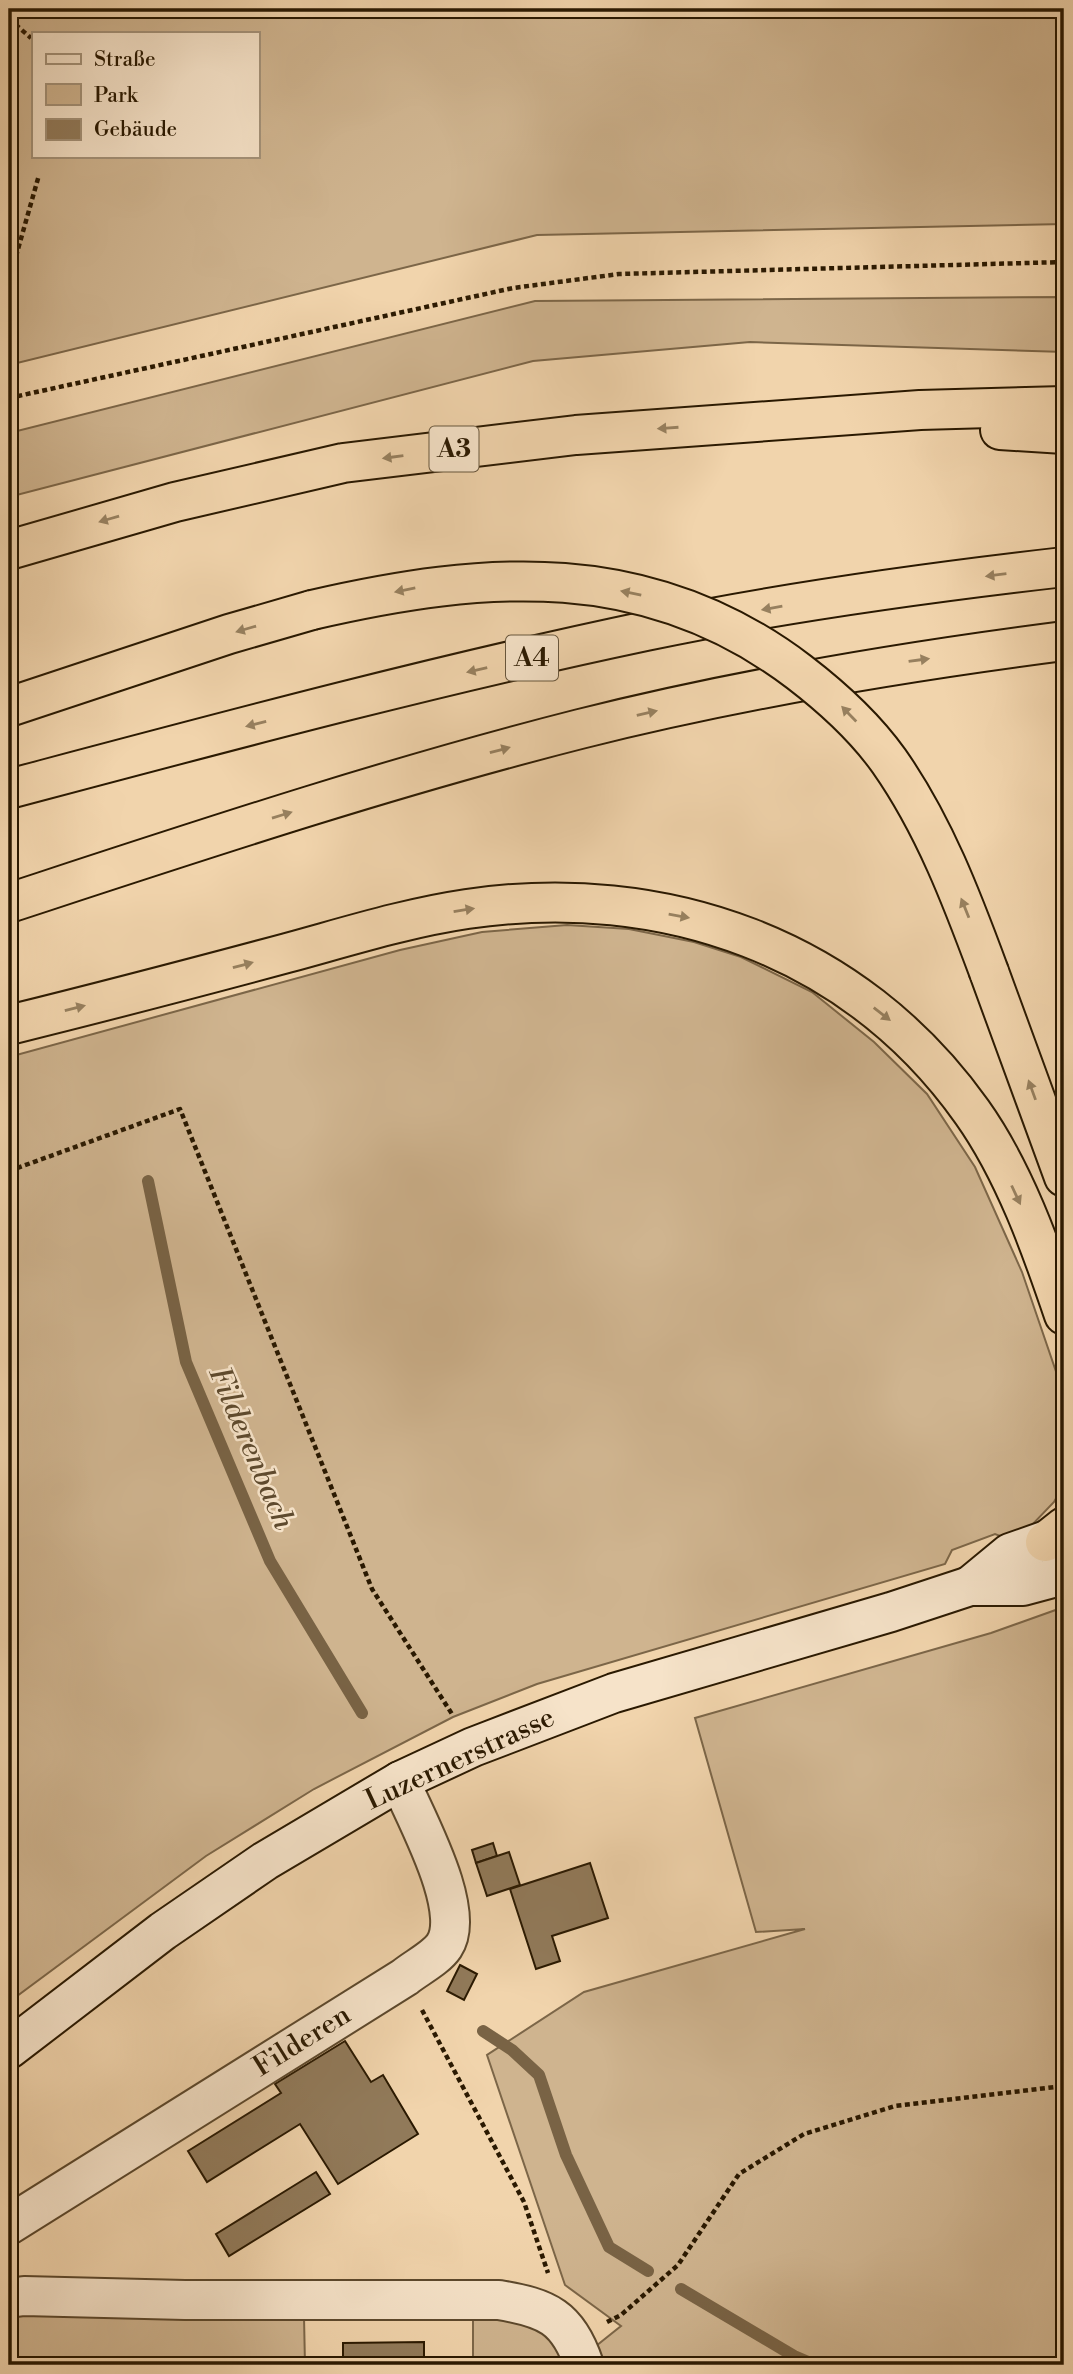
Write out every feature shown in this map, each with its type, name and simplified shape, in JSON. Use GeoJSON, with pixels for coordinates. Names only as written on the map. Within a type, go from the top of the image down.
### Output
{"type":"FeatureCollection","features":[{"type":"Feature","properties":{"kind":"highway"},"geometry":{"type":"LineString","coordinates":[[736,424],[920,410],[1064,406]]}},
{"type":"Feature","properties":{"kind":"highway","name":"A3"},"geometry":{"type":"LineString","coordinates":[[9,550],[175,502],[344,464],[576,435],[736,424],[938,426],[1064,434]]}},
{"type":"Feature","properties":{"kind":"highway","name":"A4"},"geometry":{"type":"LineString","coordinates":[[9,789],[357,698],[647,631],[938,582],[1064,567]]}},
{"type":"Feature","properties":{"kind":"highway"},"geometry":{"type":"LineString","coordinates":[[9,707],[229,634],[312,610],[420,587],[495,581],[555,582],[638,594],[699,615],[736,632],[786,663],[830,697],[888,760],[936,842],[989,972],[1064,1177]]}},
{"type":"Feature","properties":{"kind":"highway"},"geometry":{"type":"LineString","coordinates":[[9,903],[425,771],[581,729],[730,694],[910,661],[1064,641]]}},
{"type":"Feature","properties":{"kind":"highway"},"geometry":{"type":"LineString","coordinates":[[9,921],[217,835]]}},
{"type":"Feature","properties":{"kind":"highway"},"geometry":{"type":"LineString","coordinates":[[9,1025],[406,921],[465,909],[570,901],[699,919],[752,937],[801,960],[848,988],[890,1021],[930,1059],[974,1113],[1000,1160],[1028,1221],[1064,1315]]}},
{"type":"Feature","properties":{"kind":"main road","name":"Luzernerstrasse"},"geometry":{"type":"LineString","coordinates":[[970,1586],[1010,1553],[1058,1534]]}},
{"type":"Feature","properties":{"kind":"main road","name":"Luzernerstrasse"},"geometry":{"type":"LineString","coordinates":[[9,2049],[163,1931],[264,1861],[400,1781],[473,1747],[614,1693],[891,1612],[970,1586],[1023,1586],[1064,1575]]}},
{"type":"Feature","properties":{"kind":"main road","name":"Filderen"},"geometry":{"type":"LineString","coordinates":[[9,2225],[405,1977],[444,1946],[451,1920],[446,1890],[400,1781]]}},
{"type":"Feature","properties":{"kind":"main road"},"geometry":{"type":"LineString","coordinates":[[9,2298],[460,2298],[528,2305],[572,2341]]}},
{"type":"Feature","properties":{"kind":"path"},"geometry":{"type":"LineString","coordinates":[[9,19],[31,37]]}},
{"type":"Feature","properties":{"kind":"path"},"geometry":{"type":"LineString","coordinates":[[9,281],[39,175]]}},
{"type":"Feature","properties":{"kind":"path"},"geometry":{"type":"LineString","coordinates":[[9,398],[513,288],[620,274],[1064,262]]}},
{"type":"Feature","properties":{"kind":"path"},"geometry":{"type":"LineString","coordinates":[[9,1171],[180,1109],[372,1588],[473,1747]]}},
{"type":"Feature","properties":{"kind":"path"},"geometry":{"type":"LineString","coordinates":[[405,1977],[524,2202],[572,2341],[621,2315],[678,2265],[739,2174],[804,2134],[895,2105],[1064,2086]]}},
{"type":"Feature","properties":{"kind":"green space"},"geometry":{"type":"Polygon","coordinates":[[[9,9],[1064,9],[1064,224],[537,235],[9,365],[9,9]]]}},
{"type":"Feature","properties":{"kind":"green space"},"geometry":{"type":"Polygon","coordinates":[[[1064,297],[1064,352],[750,342],[533,361],[9,497],[9,433],[535,301],[1064,297]]]}},
{"type":"Feature","properties":{"kind":"green space"},"geometry":{"type":"Polygon","coordinates":[[[567,925],[629,929],[694,942],[741,957],[812,992],[874,1042],[927,1094],[975,1167],[1022,1272],[1064,1395],[1064,1484],[1054,1502],[1030,1527],[1008,1539],[995,1534],[952,1550],[945,1564],[537,1684],[453,1717],[314,1789],[206,1856],[9,2002],[9,1057],[400,950],[482,932],[567,925]]]}},
{"type":"Feature","properties":{"kind":"green space"},"geometry":{"type":"Polygon","coordinates":[[[1064,1607],[1064,2365],[594,2365],[596,2346],[621,2326],[565,2285],[487,2055],[584,1992],[805,1929],[756,1932],[695,1718],[991,1633],[1064,1607]]]}},
{"type":"Feature","properties":{"kind":"green space"},"geometry":{"type":"Polygon","coordinates":[[[9,2315],[304,2317],[305,2365],[9,2365],[9,2315]]]}},
{"type":"Feature","properties":{"kind":"green space"},"geometry":{"type":"Polygon","coordinates":[[[473,2315],[514,2319],[550,2333],[569,2365],[473,2365],[473,2315]]]}},
{"type":"Feature","properties":{"kind":"building"},"geometry":{"type":"Polygon","coordinates":[[[493,1843],[497,1856],[476,1863],[472,1850],[493,1843]]]}},
{"type":"Feature","properties":{"kind":"building"},"geometry":{"type":"Polygon","coordinates":[[[509,1852],[520,1885],[487,1896],[476,1863],[509,1852]]]}},
{"type":"Feature","properties":{"kind":"building"},"geometry":{"type":"Polygon","coordinates":[[[590,1863],[608,1918],[552,1936],[560,1961],[536,1969],[510,1889],[590,1863]]]}},
{"type":"Feature","properties":{"kind":"building"},"geometry":{"type":"Polygon","coordinates":[[[460,1965],[477,1974],[464,2000],[447,1991],[460,1965]]]}},
{"type":"Feature","properties":{"kind":"building"},"geometry":{"type":"Polygon","coordinates":[[[345,2041],[371,2082],[383,2075],[418,2134],[338,2184],[300,2124],[207,2182],[188,2151],[281,2093],[275,2084],[345,2041]]]}},
{"type":"Feature","properties":{"kind":"building"},"geometry":{"type":"Polygon","coordinates":[[[316,2172],[330,2194],[229,2256],[216,2234],[316,2172]]]}},
{"type":"Feature","properties":{"kind":"building"},"geometry":{"type":"Polygon","coordinates":[[[424,2342],[424,2365],[343,2365],[343,2343],[424,2342]]]}},
{"type":"Feature","properties":{"kind":"waterway","name":"Filderenbach"},"geometry":{"type":"LineString","coordinates":[[148,1181],[186,1362],[270,1561],[362,1713]]}},
{"type":"Feature","properties":{"kind":"waterway","name":"Filderenbach"},"geometry":{"type":"LineString","coordinates":[[483,2031],[512,2050],[539,2075],[566,2155],[609,2247],[648,2271]]}},
{"type":"Feature","properties":{"kind":"waterway","name":"Filderenbach"},"geometry":{"type":"LineString","coordinates":[[681,2289],[794,2356],[815,2365]]}}]}
